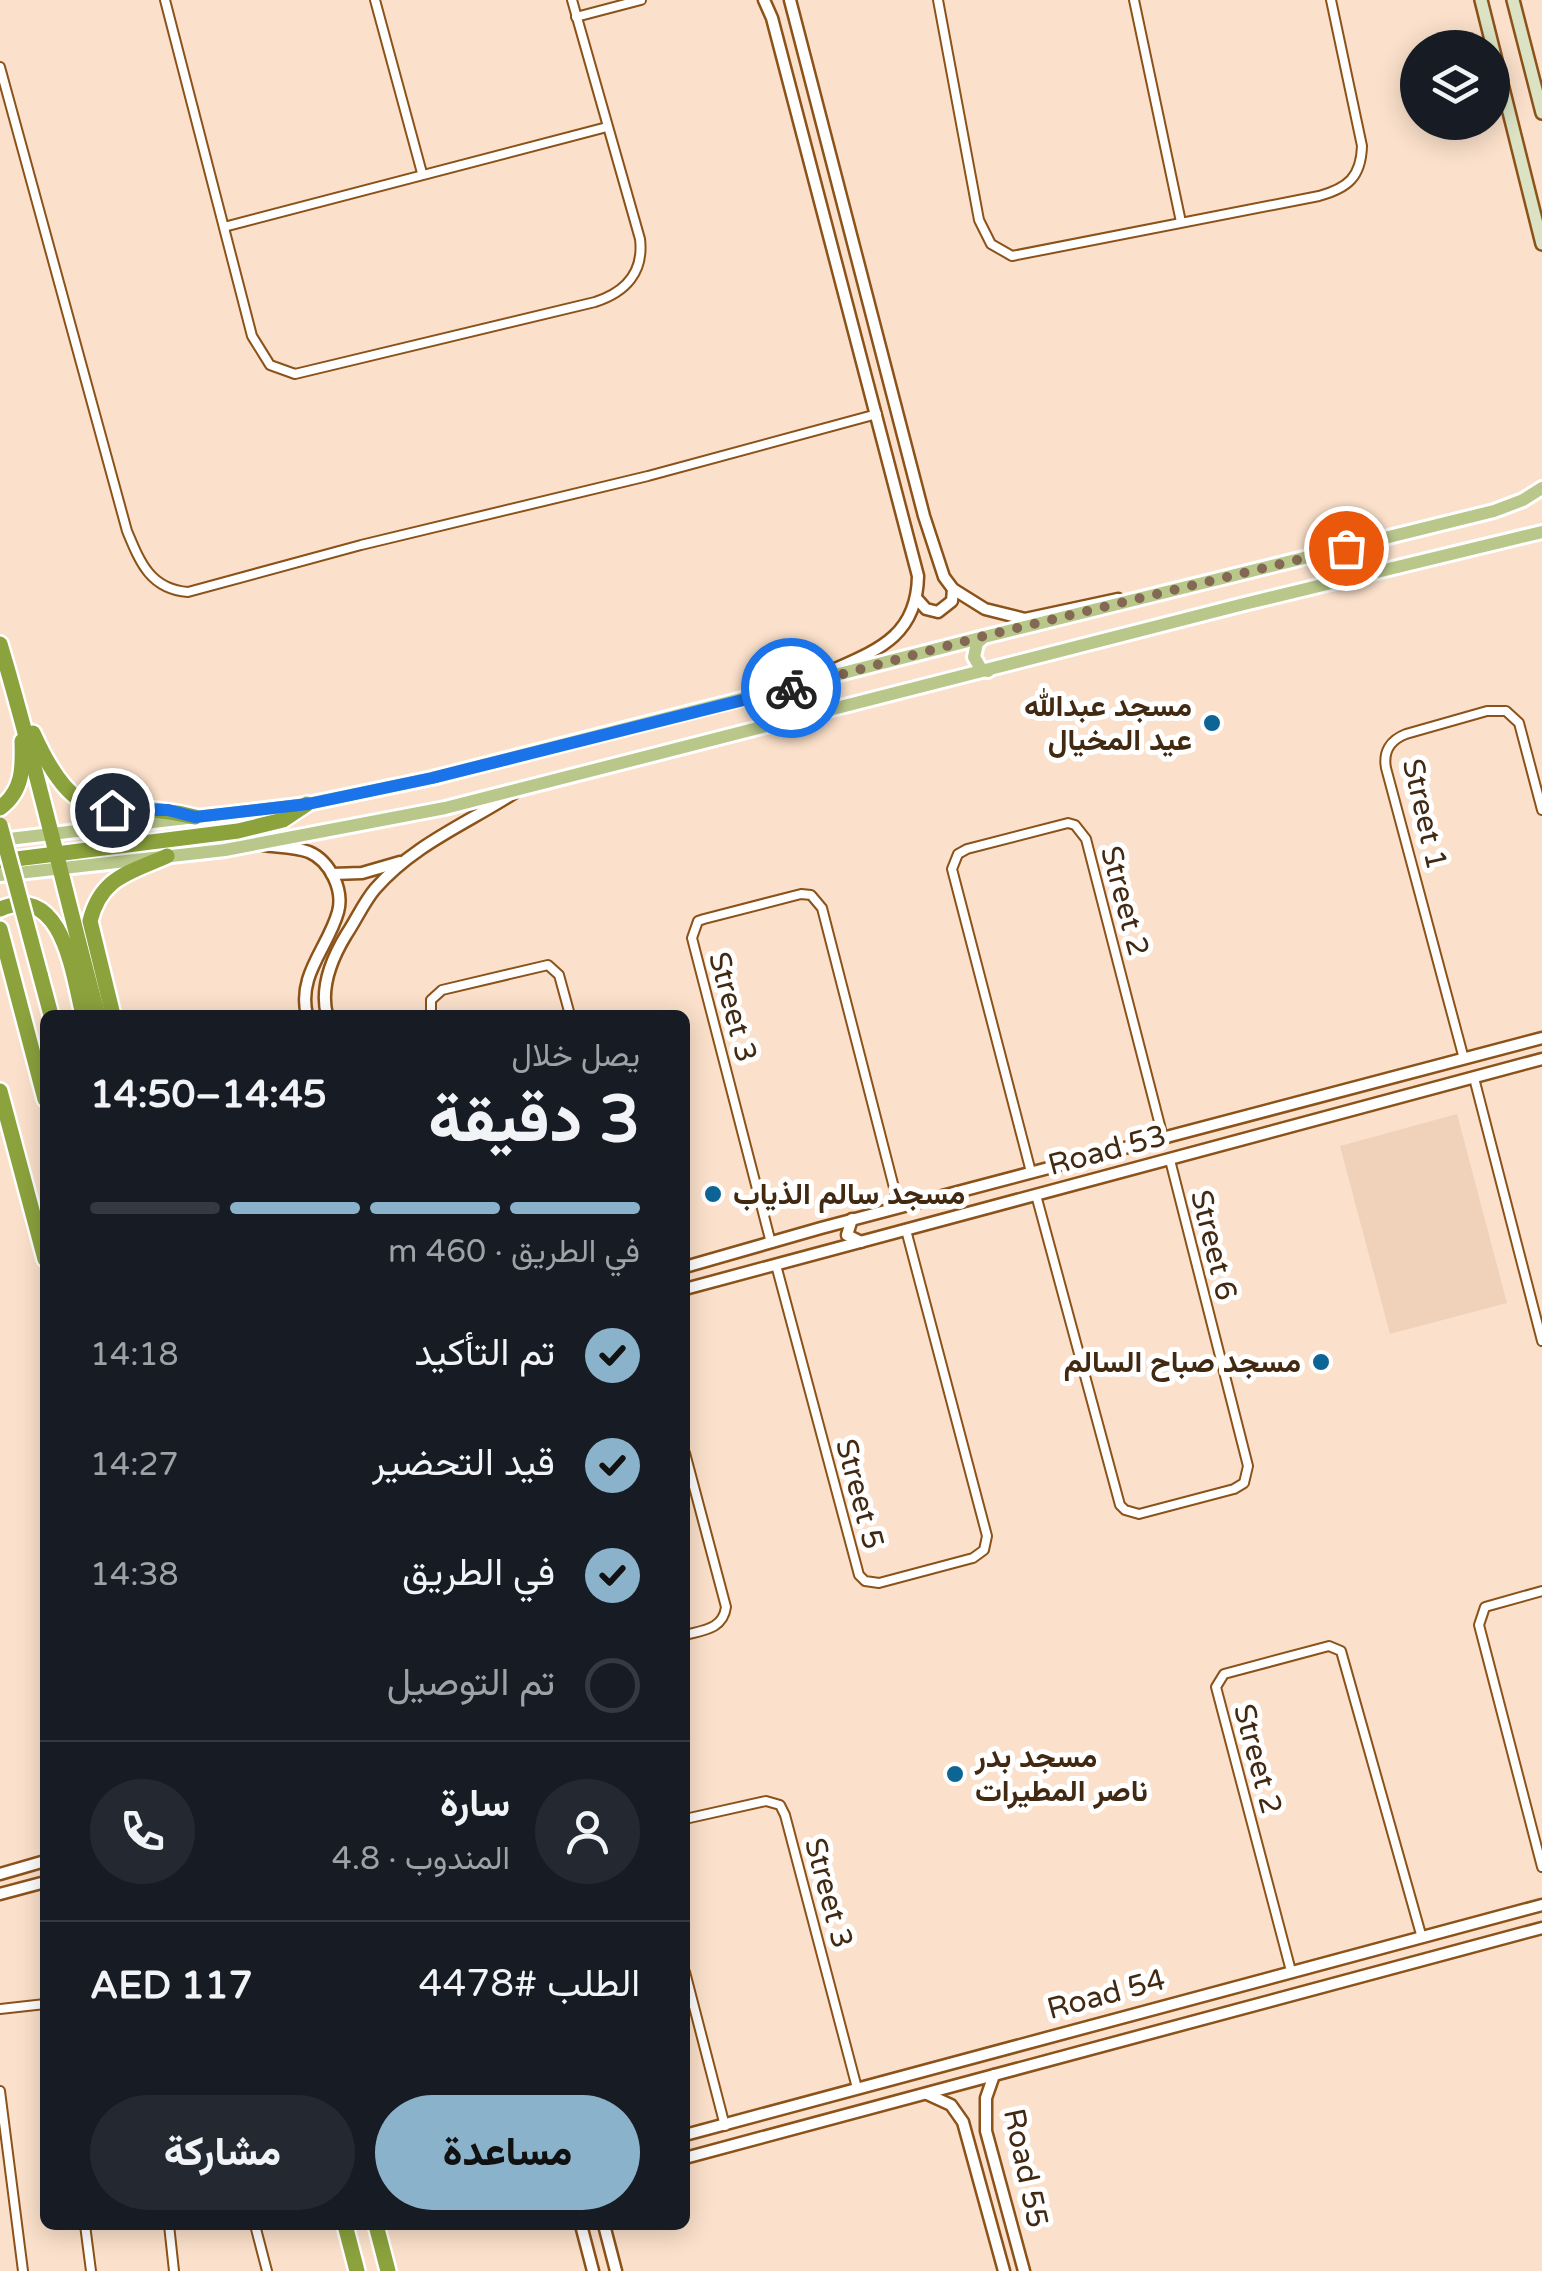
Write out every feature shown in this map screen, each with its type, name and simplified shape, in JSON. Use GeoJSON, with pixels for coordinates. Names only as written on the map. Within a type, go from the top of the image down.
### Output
{"type":"FeatureCollection","features":[{"type":"Feature","properties":{"kind":"highway"},"geometry":{"type":"LineString","coordinates":[[0,644],[97,1010]]}},
{"type":"Feature","properties":{"kind":"highway"},"geometry":{"type":"LineString","coordinates":[[14,690],[48,765],[72,796],[96,808],[168,810],[195,817]]}},
{"type":"Feature","properties":{"kind":"highway"},"geometry":{"type":"LineString","coordinates":[[0,808],[15,795],[23,772],[20,713]]}},
{"type":"Feature","properties":{"kind":"highway"},"geometry":{"type":"LineString","coordinates":[[0,861],[56,860],[238,831],[283,820],[308,804]]}},
{"type":"Feature","properties":{"kind":"highway"},"geometry":{"type":"LineString","coordinates":[[0,825],[50,1010]]}},
{"type":"Feature","properties":{"kind":"highway"},"geometry":{"type":"LineString","coordinates":[[0,854],[32,848],[49,835]]}},
{"type":"Feature","properties":{"kind":"highway"},"geometry":{"type":"LineString","coordinates":[[112,1010],[90,922],[93,908],[107,885],[168,856]]}},
{"type":"Feature","properties":{"kind":"highway"},"geometry":{"type":"LineString","coordinates":[[0,909],[39,907],[55,922],[65,944],[82,1010]]}},
{"type":"Feature","properties":{"kind":"highway"},"geometry":{"type":"LineString","coordinates":[[0,929],[40,1080]]}},
{"type":"Feature","properties":{"kind":"highway"},"geometry":{"type":"LineString","coordinates":[[0,1094],[40,1242]]}},
{"type":"Feature","properties":{"kind":"highway"},"geometry":{"type":"LineString","coordinates":[[347,2230],[357,2271]]}},
{"type":"Feature","properties":{"kind":"highway"},"geometry":{"type":"LineString","coordinates":[[377,2230],[388,2271]]}},
{"type":"Feature","properties":{"kind":"main road"},"geometry":{"type":"LineString","coordinates":[[1481,0],[1542,244]]}},
{"type":"Feature","properties":{"kind":"main road"},"geometry":{"type":"LineString","coordinates":[[1514,0],[1542,113]]}},
{"type":"Feature","properties":{"kind":"main road"},"geometry":{"type":"LineString","coordinates":[[0,840],[308,804],[432,778],[984,636],[1494,511],[1542,488]]}},
{"type":"Feature","properties":{"kind":"main road"},"geometry":{"type":"LineString","coordinates":[[0,875],[56,860],[168,856],[258,844],[445,808],[1262,599],[1542,532]]}},
{"type":"Feature","properties":{"kind":"main road"},"geometry":{"type":"LineString","coordinates":[[984,636],[974,650],[974,657],[981,669],[988,672]]}},
{"type":"Feature","properties":{"kind":"street"},"geometry":{"type":"LineString","coordinates":[[165,0],[256,346],[270,364],[295,374],[595,302],[625,286],[637,271],[642,248],[572,0]]}},
{"type":"Feature","properties":{"kind":"street"},"geometry":{"type":"LineString","coordinates":[[576,17],[642,0]]}},
{"type":"Feature","properties":{"kind":"street"},"geometry":{"type":"LineString","coordinates":[[764,0],[772,18],[915,556],[918,600],[899,632],[883,644],[793,688]]}},
{"type":"Feature","properties":{"kind":"street"},"geometry":{"type":"LineString","coordinates":[[790,0],[937,562],[953,589],[985,609],[1026,619],[1100,601],[1159,595]]}},
{"type":"Feature","properties":{"kind":"street"},"geometry":{"type":"LineString","coordinates":[[938,0],[979,220],[990,244],[1012,256],[1319,196],[1347,186],[1357,176],[1362,146],[1331,0]]}},
{"type":"Feature","properties":{"kind":"street"},"geometry":{"type":"LineString","coordinates":[[1134,0],[1181,222]]}},
{"type":"Feature","properties":{"kind":"street"},"geometry":{"type":"LineString","coordinates":[[375,3],[422,174]]}},
{"type":"Feature","properties":{"kind":"street"},"geometry":{"type":"LineString","coordinates":[[0,67],[126,532],[142,568],[164,587],[188,592],[876,414]]}},
{"type":"Feature","properties":{"kind":"street"},"geometry":{"type":"LineString","coordinates":[[224,227],[607,127]]}},
{"type":"Feature","properties":{"kind":"street"},"geometry":{"type":"LineString","coordinates":[[918,600],[926,610],[938,612],[952,601],[953,589]]}},
{"type":"Feature","properties":{"kind":"street","name":"Street 1"},"geometry":{"type":"LineString","coordinates":[[1464,1059],[1386,768],[1387,750],[1406,734],[1487,710],[1506,711],[1519,723],[1542,810]]}},
{"type":"Feature","properties":{"kind":"street"},"geometry":{"type":"LineString","coordinates":[[327,1010],[325,991],[338,949],[373,891],[403,861],[440,835],[519,790]]}},
{"type":"Feature","properties":{"kind":"street","name":"Street 2"},"geometry":{"type":"LineString","coordinates":[[1032,1172],[952,869],[958,854],[967,848],[1068,824],[1080,830],[1086,839],[1163,1137]]}},
{"type":"Feature","properties":{"kind":"street"},"geometry":{"type":"LineString","coordinates":[[258,844],[312,853],[332,874],[339,895],[338,912],[304,989],[306,1010]]}},
{"type":"Feature","properties":{"kind":"street"},"geometry":{"type":"LineString","coordinates":[[332,874],[362,873],[403,861]]}},
{"type":"Feature","properties":{"kind":"street","name":"Street 3"},"geometry":{"type":"LineString","coordinates":[[772,1243],[692,938],[698,922],[704,918],[801,894],[811,896],[822,908],[899,1207]]}},
{"type":"Feature","properties":{"kind":"street"},"geometry":{"type":"LineString","coordinates":[[431,1010],[432,1000],[442,990],[548,965],[559,975],[569,1010]]}},
{"type":"Feature","properties":{"kind":"street","name":"Road 53"},"geometry":{"type":"LineString","coordinates":[[690,1265],[1542,1038]]}},
{"type":"Feature","properties":{"kind":"street","name":"Road 53"},"geometry":{"type":"LineString","coordinates":[[690,1288],[1542,1059]]}},
{"type":"Feature","properties":{"kind":"street"},"geometry":{"type":"LineString","coordinates":[[1396,1078],[1391,1089],[1400,1097]]}},
{"type":"Feature","properties":{"kind":"street"},"geometry":{"type":"LineString","coordinates":[[1474,1078],[1542,1341]]}},
{"type":"Feature","properties":{"kind":"street"},"geometry":{"type":"LineString","coordinates":[[1364,1086],[1373,1094],[1371,1105]]}},
{"type":"Feature","properties":{"kind":"street","name":"Street 6"},"geometry":{"type":"LineString","coordinates":[[1036,1195],[1120,1505],[1138,1514],[1234,1489],[1244,1483],[1248,1466],[1170,1160]]}},
{"type":"Feature","properties":{"kind":"street"},"geometry":{"type":"LineString","coordinates":[[852,1219],[847,1235],[862,1242]]}},
{"type":"Feature","properties":{"kind":"street"},"geometry":{"type":"LineString","coordinates":[[820,1228],[834,1238],[826,1252]]}},
{"type":"Feature","properties":{"kind":"street","name":"Street 5"},"geometry":{"type":"LineString","coordinates":[[776,1265],[859,1575],[879,1583],[954,1563],[982,1554],[987,1536],[906,1230]]}},
{"type":"Feature","properties":{"kind":"street"},"geometry":{"type":"LineString","coordinates":[[690,1472],[726,1607],[724,1618],[715,1626],[690,1634]]}},
{"type":"Feature","properties":{"kind":"street"},"geometry":{"type":"LineString","coordinates":[[1542,1591],[1485,1608],[1479,1625],[1542,1867]]}},
{"type":"Feature","properties":{"kind":"street","name":"Street 2"},"geometry":{"type":"LineString","coordinates":[[1291,1971],[1216,1687],[1224,1674],[1329,1646],[1341,1651],[1422,1938]]}},
{"type":"Feature","properties":{"kind":"street","name":"Street 3"},"geometry":{"type":"LineString","coordinates":[[690,1818],[766,1801],[780,1805],[786,1814],[857,2088]]}},
{"type":"Feature","properties":{"kind":"street"},"geometry":{"type":"LineString","coordinates":[[0,1874],[40,1862]]}},
{"type":"Feature","properties":{"kind":"street"},"geometry":{"type":"LineString","coordinates":[[0,1894],[40,1883]]}},
{"type":"Feature","properties":{"kind":"street","name":"Road 54"},"geometry":{"type":"LineString","coordinates":[[690,2135],[1542,1905]]}},
{"type":"Feature","properties":{"kind":"street","name":"Road 54"},"geometry":{"type":"LineString","coordinates":[[690,2157],[1542,1928]]}},
{"type":"Feature","properties":{"kind":"street"},"geometry":{"type":"LineString","coordinates":[[1371,1950],[1366,1960],[1371,1970],[1377,1972]]}},
{"type":"Feature","properties":{"kind":"street"},"geometry":{"type":"LineString","coordinates":[[1340,1959],[1349,1965],[1346,1980]]}},
{"type":"Feature","properties":{"kind":"street"},"geometry":{"type":"LineString","coordinates":[[690,1991],[725,2126]]}},
{"type":"Feature","properties":{"kind":"street"},"geometry":{"type":"LineString","coordinates":[[0,2009],[40,2005]]}},
{"type":"Feature","properties":{"kind":"street","name":"Road 55"},"geometry":{"type":"LineString","coordinates":[[994,2076],[986,2098],[986,2131],[1024,2271]]}},
{"type":"Feature","properties":{"kind":"street"},"geometry":{"type":"LineString","coordinates":[[0,2092],[23,2271]]}},
{"type":"Feature","properties":{"kind":"street","name":"Road 55"},"geometry":{"type":"LineString","coordinates":[[926,2094],[951,2105],[968,2134],[1004,2271]]}},
{"type":"Feature","properties":{"kind":"street"},"geometry":{"type":"LineString","coordinates":[[968,2134],[974,2127],[986,2131]]}},
{"type":"Feature","properties":{"kind":"street"},"geometry":{"type":"LineString","coordinates":[[86,2230],[91,2271]]}},
{"type":"Feature","properties":{"kind":"street"},"geometry":{"type":"LineString","coordinates":[[170,2230],[174,2271]]}},
{"type":"Feature","properties":{"kind":"street"},"geometry":{"type":"LineString","coordinates":[[256,2230],[267,2271]]}},
{"type":"Feature","properties":{"kind":"street"},"geometry":{"type":"LineString","coordinates":[[582,2230],[593,2271]]}},
{"type":"Feature","properties":{"kind":"street"},"geometry":{"type":"LineString","coordinates":[[605,2230],[616,2271]]}},
{"type":"Feature","properties":{"kind":"shaded area"},"geometry":{"type":"Polygon","coordinates":[[[1457,1114],[1507,1303],[1390,1334],[1340,1146],[1457,1114]]]}},
{"type":"Feature","properties":{"kind":"way so far"},"geometry":{"type":"LineString","coordinates":[[791,688],[984,636],[1346,548]]}},
{"type":"Feature","properties":{"kind":"place","name":"مسجد عبدالله عيد المخيال"},"geometry":{"type":"Point","coordinates":[1212,723]}},
{"type":"Feature","properties":{"kind":"place","name":"مسجد سالم الذياب"},"geometry":{"type":"Point","coordinates":[713,1194]}},
{"type":"Feature","properties":{"kind":"place","name":"مسجد صباح السالم"},"geometry":{"type":"Point","coordinates":[1321,1362]}},
{"type":"Feature","properties":{"kind":"place","name":"مسجد بدر ناصر المطيرات"},"geometry":{"type":"Point","coordinates":[955,1774]}},
{"type":"Feature","properties":{"kind":"route"},"geometry":{"type":"LineString","coordinates":[[112,810],[168,810],[195,817],[308,804],[432,778],[791,688]]}}]}
